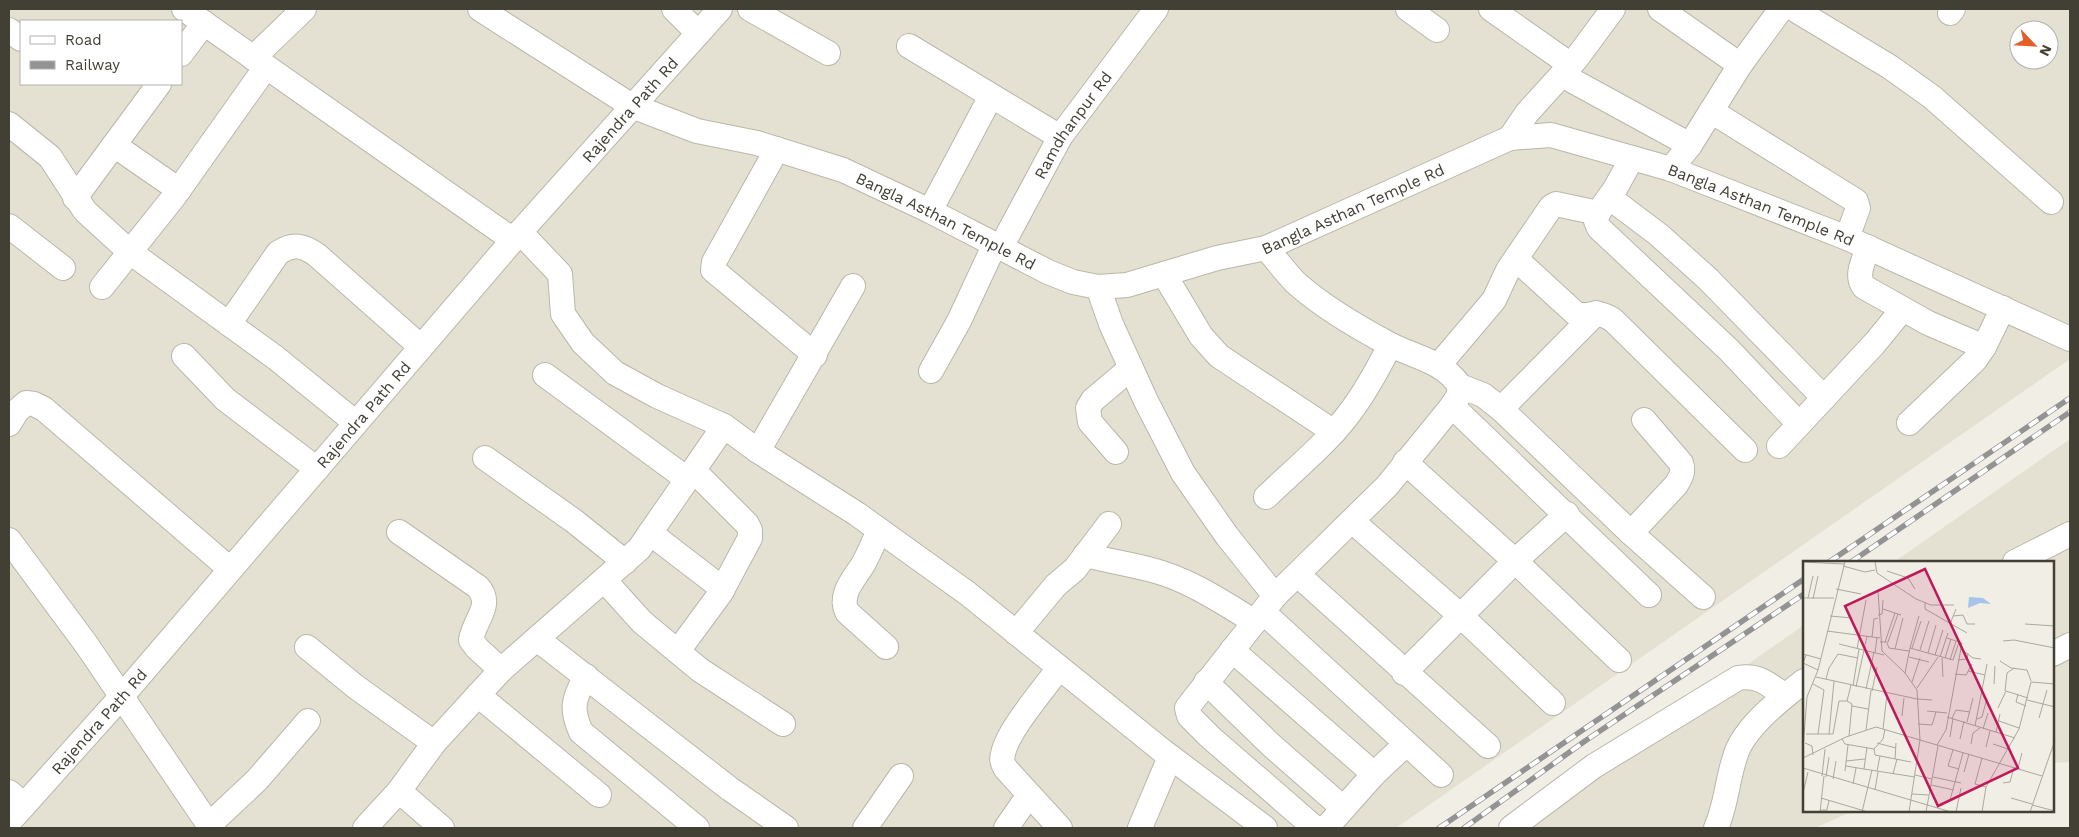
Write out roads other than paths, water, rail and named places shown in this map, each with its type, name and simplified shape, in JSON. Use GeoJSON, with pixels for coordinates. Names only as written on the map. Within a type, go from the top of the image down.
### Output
{"type":"FeatureCollection","features":[{"type":"Feature","properties":{"kind":"street"},"geometry":{"type":"LineString","coordinates":[[184,9],[516,236],[560,274],[563,314],[583,343],[627,381],[724,426],[758,451],[879,530],[967,593],[1256,826]]}},
{"type":"Feature","properties":{"kind":"street"},"geometry":{"type":"LineString","coordinates":[[102,287],[178,190],[259,62],[304,9]]}},
{"type":"Feature","properties":{"kind":"street","name":"Bangla Asthan Temple Rd"},"geometry":{"type":"LineString","coordinates":[[480,9],[632,106],[697,131],[777,149],[843,170],[930,211],[1048,272],[1073,282],[1098,287],[1127,285],[1217,258],[1266,248],[1510,138],[1552,135],[1671,169],[1847,238],[2070,339]]}},
{"type":"Feature","properties":{"kind":"street"},"geometry":{"type":"LineString","coordinates":[[674,9],[698,33]]}},
{"type":"Feature","properties":{"kind":"street","name":"Rajendra Path Rd"},"geometry":{"type":"LineString","coordinates":[[14,807],[122,696],[516,236],[720,9]]}},
{"type":"Feature","properties":{"kind":"street"},"geometry":{"type":"LineString","coordinates":[[750,9],[828,53]]}},
{"type":"Feature","properties":{"kind":"street","name":"Ramdhanpur Rd"},"geometry":{"type":"LineString","coordinates":[[932,370],[997,247],[1060,137],[1154,9]]}},
{"type":"Feature","properties":{"kind":"street"},"geometry":{"type":"LineString","coordinates":[[1408,9],[1437,30]]}},
{"type":"Feature","properties":{"kind":"street"},"geometry":{"type":"LineString","coordinates":[[1491,9],[1567,70],[1690,145]]}},
{"type":"Feature","properties":{"kind":"street"},"geometry":{"type":"LineString","coordinates":[[1510,138],[1527,114],[1567,70],[1613,9]]}},
{"type":"Feature","properties":{"kind":"street"},"geometry":{"type":"LineString","coordinates":[[1660,9],[1740,65]]}},
{"type":"Feature","properties":{"kind":"street"},"geometry":{"type":"LineString","coordinates":[[1671,169],[1690,145],[1740,65],[1780,9]]}},
{"type":"Feature","properties":{"kind":"street"},"geometry":{"type":"LineString","coordinates":[[1794,9],[1890,67],[1932,96],[2051,202]]}},
{"type":"Feature","properties":{"kind":"street"},"geometry":{"type":"LineString","coordinates":[[182,53],[204,23]]}},
{"type":"Feature","properties":{"kind":"street"},"geometry":{"type":"LineString","coordinates":[[9,30],[20,38]]}},
{"type":"Feature","properties":{"kind":"street"},"geometry":{"type":"LineString","coordinates":[[909,46],[1060,137]]}},
{"type":"Feature","properties":{"kind":"street"},"geometry":{"type":"LineString","coordinates":[[75,198],[158,85]]}},
{"type":"Feature","properties":{"kind":"street"},"geometry":{"type":"LineString","coordinates":[[930,211],[991,96]]}},
{"type":"Feature","properties":{"kind":"street"},"geometry":{"type":"LineString","coordinates":[[1711,111],[1856,201],[1858,208],[1847,238]]}},
{"type":"Feature","properties":{"kind":"street"},"geometry":{"type":"LineString","coordinates":[[9,124],[50,157],[75,198],[93,221],[130,252],[276,358],[356,423]]}},
{"type":"Feature","properties":{"kind":"street"},"geometry":{"type":"LineString","coordinates":[[114,145],[178,190]]}},
{"type":"Feature","properties":{"kind":"street"},"geometry":{"type":"LineString","coordinates":[[777,149],[714,262],[713,270],[814,355]]}},
{"type":"Feature","properties":{"kind":"street"},"geometry":{"type":"LineString","coordinates":[[1632,158],[1596,221],[1599,228],[1729,350],[1799,424]]}},
{"type":"Feature","properties":{"kind":"street"},"geometry":{"type":"LineString","coordinates":[[1439,365],[1494,300],[1516,258],[1551,208],[1556,204],[1604,206],[1659,235],[1708,279],[1824,398]]}},
{"type":"Feature","properties":{"kind":"street"},"geometry":{"type":"LineString","coordinates":[[9,226],[63,268]]}},
{"type":"Feature","properties":{"kind":"street"},"geometry":{"type":"LineString","coordinates":[[229,324],[278,253],[288,246],[298,246],[308,248],[318,256],[421,347]]}},
{"type":"Feature","properties":{"kind":"street"},"geometry":{"type":"LineString","coordinates":[[1868,247],[1859,272],[1859,281],[1870,292],[1902,310],[1984,347]]}},
{"type":"Feature","properties":{"kind":"street"},"geometry":{"type":"LineString","coordinates":[[1266,248],[1295,282],[1319,302],[1390,345],[1439,365],[1452,374],[1456,396],[1567,514],[1649,595]]}},
{"type":"Feature","properties":{"kind":"street"},"geometry":{"type":"LineString","coordinates":[[1516,258],[1575,313],[1581,316],[1596,312],[1613,320],[1745,450]]}},
{"type":"Feature","properties":{"kind":"street"},"geometry":{"type":"LineString","coordinates":[[1164,274],[1201,336],[1219,356],[1334,432]]}},
{"type":"Feature","properties":{"kind":"street"},"geometry":{"type":"LineString","coordinates":[[758,451],[853,286]]}},
{"type":"Feature","properties":{"kind":"street"},"geometry":{"type":"LineString","coordinates":[[1098,287],[1111,324],[1131,368],[1183,473],[1227,536],[1264,610],[1441,775]]}},
{"type":"Feature","properties":{"kind":"street"},"geometry":{"type":"LineString","coordinates":[[1909,423],[1966,369],[1984,347],[2003,308]]}},
{"type":"Feature","properties":{"kind":"street"},"geometry":{"type":"LineString","coordinates":[[1779,446],[1875,343],[1902,310]]}},
{"type":"Feature","properties":{"kind":"street"},"geometry":{"type":"LineString","coordinates":[[1501,409],[1596,312]]}},
{"type":"Feature","properties":{"kind":"street"},"geometry":{"type":"LineString","coordinates":[[1266,497],[1334,432],[1371,382],[1390,345]]}},
{"type":"Feature","properties":{"kind":"street"},"geometry":{"type":"LineString","coordinates":[[184,356],[230,403],[317,469]]}},
{"type":"Feature","properties":{"kind":"street"},"geometry":{"type":"LineString","coordinates":[[1116,452],[1090,422],[1088,408],[1093,400],[1131,368]]}},
{"type":"Feature","properties":{"kind":"street"},"geometry":{"type":"LineString","coordinates":[[545,375],[690,475],[750,530],[747,546],[723,589],[678,652]]}},
{"type":"Feature","properties":{"kind":"street"},"geometry":{"type":"LineString","coordinates":[[1456,396],[1483,395],[1501,409],[1631,533],[1703,597]]}},
{"type":"Feature","properties":{"kind":"street"},"geometry":{"type":"LineString","coordinates":[[1315,828],[1210,737],[1189,716],[1187,708],[1264,610],[1387,486],[1456,396]]}},
{"type":"Feature","properties":{"kind":"street"},"geometry":{"type":"LineString","coordinates":[[9,424],[17,411],[26,403],[34,404],[44,409],[230,569]]}},
{"type":"Feature","properties":{"kind":"street"},"geometry":{"type":"LineString","coordinates":[[1631,533],[1676,485],[1682,477],[1683,469],[1681,463],[1644,420]]}},
{"type":"Feature","properties":{"kind":"street"},"geometry":{"type":"LineString","coordinates":[[365,828],[399,791],[434,743],[501,670],[625,562],[650,533],[724,426]]}},
{"type":"Feature","properties":{"kind":"street"},"geometry":{"type":"LineString","coordinates":[[485,458],[574,521],[625,562]]}},
{"type":"Feature","properties":{"kind":"street"},"geometry":{"type":"LineString","coordinates":[[1405,462],[1515,561],[1619,660]]}},
{"type":"Feature","properties":{"kind":"street"},"geometry":{"type":"LineString","coordinates":[[1404,673],[1515,561],[1567,514]]}},
{"type":"Feature","properties":{"kind":"street"},"geometry":{"type":"LineString","coordinates":[[1352,521],[1461,616],[1552,703]]}},
{"type":"Feature","properties":{"kind":"street"},"geometry":{"type":"LineString","coordinates":[[1016,633],[1056,585],[1074,569],[1109,524]]}},
{"type":"Feature","properties":{"kind":"street"},"geometry":{"type":"LineString","coordinates":[[879,530],[848,589],[844,606],[847,612],[886,647]]}},
{"type":"Feature","properties":{"kind":"street"},"geometry":{"type":"LineString","coordinates":[[399,532],[478,587],[484,594],[485,601],[472,631],[471,640],[501,670]]}},
{"type":"Feature","properties":{"kind":"street"},"geometry":{"type":"LineString","coordinates":[[650,533],[723,589]]}},
{"type":"Feature","properties":{"kind":"street"},"geometry":{"type":"LineString","coordinates":[[2017,561],[2070,534]]}},
{"type":"Feature","properties":{"kind":"street"},"geometry":{"type":"LineString","coordinates":[[9,540],[122,696],[210,827],[257,780],[308,721]]}},
{"type":"Feature","properties":{"kind":"street"},"geometry":{"type":"LineString","coordinates":[[1085,555],[1153,570],[1213,596],[1264,610]]}},
{"type":"Feature","properties":{"kind":"street"},"geometry":{"type":"LineString","coordinates":[[1298,575],[1404,673],[1488,746]]}},
{"type":"Feature","properties":{"kind":"street"},"geometry":{"type":"LineString","coordinates":[[604,580],[642,622],[700,670],[783,724]]}},
{"type":"Feature","properties":{"kind":"street"},"geometry":{"type":"LineString","coordinates":[[536,639],[730,789],[786,828]]}},
{"type":"Feature","properties":{"kind":"street"},"geometry":{"type":"LineString","coordinates":[[307,647],[356,687],[434,743]]}},
{"type":"Feature","properties":{"kind":"street"},"geometry":{"type":"LineString","coordinates":[[1232,650],[1374,774]]}},
{"type":"Feature","properties":{"kind":"street"},"geometry":{"type":"LineString","coordinates":[[1058,668],[1016,728],[1003,753],[1002,762],[1006,769],[1060,828]]}},
{"type":"Feature","properties":{"kind":"street"},"geometry":{"type":"LineString","coordinates":[[586,676],[577,692],[573,707],[581,732],[697,828]]}},
{"type":"Feature","properties":{"kind":"street"},"geometry":{"type":"LineString","coordinates":[[1513,828],[1594,766],[1738,678],[1751,676],[1762,680],[1785,696]]}},
{"type":"Feature","properties":{"kind":"street"},"geometry":{"type":"LineString","coordinates":[[1206,682],[1271,744],[1343,808]]}},
{"type":"Feature","properties":{"kind":"street"},"geometry":{"type":"LineString","coordinates":[[1716,828],[1735,755],[1766,712],[1803,682]]}},
{"type":"Feature","properties":{"kind":"street"},"geometry":{"type":"LineString","coordinates":[[478,695],[599,795]]}},
{"type":"Feature","properties":{"kind":"street"},"geometry":{"type":"LineString","coordinates":[[1326,828],[1374,774],[1406,744]]}},
{"type":"Feature","properties":{"kind":"street"},"geometry":{"type":"LineString","coordinates":[[1140,828],[1170,757]]}},
{"type":"Feature","properties":{"kind":"street"},"geometry":{"type":"LineString","coordinates":[[865,828],[901,776]]}},
{"type":"Feature","properties":{"kind":"street"},"geometry":{"type":"LineString","coordinates":[[399,791],[442,828]]}},
{"type":"Feature","properties":{"kind":"street"},"geometry":{"type":"LineString","coordinates":[[1006,828],[1029,795]]}},
{"type":"Feature","properties":{"kind":"railway"},"geometry":{"type":"LineString","coordinates":[[1830,561],[2070,398]]}},
{"type":"Feature","properties":{"kind":"railway"},"geometry":{"type":"LineString","coordinates":[[1852,561],[2070,412]]}},
{"type":"Feature","properties":{"kind":"railway"},"geometry":{"type":"LineString","coordinates":[[1439,828],[1803,580]]}},
{"type":"Feature","properties":{"kind":"railway"},"geometry":{"type":"LineString","coordinates":[[1464,828],[1585,741],[1803,595]]}}]}
